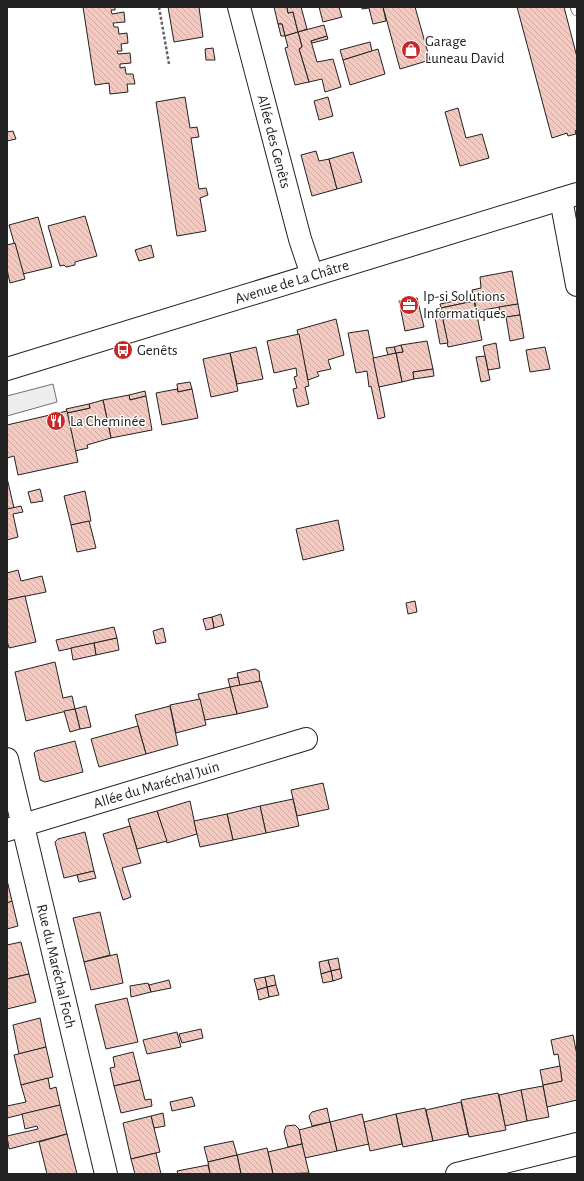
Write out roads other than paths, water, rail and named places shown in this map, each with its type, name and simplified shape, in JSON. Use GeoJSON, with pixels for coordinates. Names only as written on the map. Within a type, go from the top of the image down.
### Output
{"type":"FeatureCollection","features":[{"type":"Feature","properties":{"kind":"street","name":"Allée des Genêts"},"geometry":{"type":"LineString","coordinates":[[240,7],[300,239],[312,275]]}},
{"type":"Feature","properties":{"kind":"street","name":"Avenue de La Châtre"},"geometry":{"type":"LineString","coordinates":[[7,369],[569,197]]}},
{"type":"Feature","properties":{"kind":"street"},"geometry":{"type":"LineString","coordinates":[[569,197],[577,285]]}},
{"type":"Feature","properties":{"kind":"street","name":"Allée du Maréchal Juin"},"geometry":{"type":"LineString","coordinates":[[15,827],[306,739]]}},
{"type":"Feature","properties":{"kind":"street","name":"Rue du Maréchal Foch"},"geometry":{"type":"LineString","coordinates":[[7,759],[15,827],[106,1174]]}},
{"type":"Feature","properties":{"kind":"street"},"geometry":{"type":"LineString","coordinates":[[457,1174],[577,1144]]}},
{"type":"Feature","properties":{"kind":"place","name":"Garage Luneau David"},"geometry":{"type":"Point","coordinates":[411,50]}},
{"type":"Feature","properties":{"kind":"place","name":"Ip-si Solutions Informatiques"},"geometry":{"type":"Point","coordinates":[409,305]}},
{"type":"Feature","properties":{"kind":"place","name":"Genêts"},"geometry":{"type":"Point","coordinates":[123,350]}},
{"type":"Feature","properties":{"kind":"place","name":"La Cheminée"},"geometry":{"type":"Point","coordinates":[56,421]}}]}
